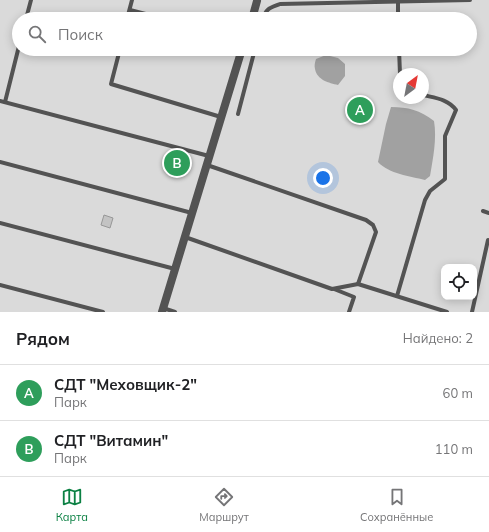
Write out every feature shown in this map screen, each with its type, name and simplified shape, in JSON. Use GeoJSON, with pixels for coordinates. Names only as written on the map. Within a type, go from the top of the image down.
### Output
{"type":"FeatureCollection","features":[{"type":"Feature","properties":{"kind":"street"},"geometry":{"type":"LineString","coordinates":[[254,12],[257,1]]}},
{"type":"Feature","properties":{"kind":"street"},"geometry":{"type":"LineString","coordinates":[[162,310],[240,56]]}},
{"type":"Feature","properties":{"kind":"lane"},"geometry":{"type":"LineString","coordinates":[[28,12],[31,0]]}},
{"type":"Feature","properties":{"kind":"lane"},"geometry":{"type":"LineString","coordinates":[[132,0],[130,10],[138,12]]}},
{"type":"Feature","properties":{"kind":"lane"},"geometry":{"type":"LineString","coordinates":[[265,12],[280,4],[470,0]]}},
{"type":"Feature","properties":{"kind":"lane"},"geometry":{"type":"LineString","coordinates":[[398,2],[398,12]]}},
{"type":"Feature","properties":{"kind":"lane"},"geometry":{"type":"LineString","coordinates":[[16,56],[2,102],[208,161],[366,220],[373,225],[376,232],[358,284]]}},
{"type":"Feature","properties":{"kind":"lane"},"geometry":{"type":"LineString","coordinates":[[118,56],[111,84],[222,117]]}},
{"type":"Feature","properties":{"kind":"lane"},"geometry":{"type":"LineString","coordinates":[[238,114],[253,56]]}},
{"type":"Feature","properties":{"kind":"lane"},"geometry":{"type":"LineString","coordinates":[[399,56],[400,68]]}},
{"type":"Feature","properties":{"kind":"lane"},"geometry":{"type":"LineString","coordinates":[[397,296],[425,200],[430,191],[445,179],[445,136],[456,110],[452,104],[441,99],[429,96]]}},
{"type":"Feature","properties":{"kind":"lane"},"geometry":{"type":"LineString","coordinates":[[0,162],[192,213]]}},
{"type":"Feature","properties":{"kind":"lane"},"geometry":{"type":"LineString","coordinates":[[483,211],[489,213]]}},
{"type":"Feature","properties":{"kind":"lane"},"geometry":{"type":"LineString","coordinates":[[0,223],[175,269]]}},
{"type":"Feature","properties":{"kind":"lane"},"geometry":{"type":"LineString","coordinates":[[185,237],[354,297],[349,312]]}},
{"type":"Feature","properties":{"kind":"lane"},"geometry":{"type":"LineString","coordinates":[[472,312],[488,240]]}},
{"type":"Feature","properties":{"kind":"lane"},"geometry":{"type":"LineString","coordinates":[[332,289],[358,284],[446,312]]}},
{"type":"Feature","properties":{"kind":"lane"},"geometry":{"type":"LineString","coordinates":[[0,285],[103,312]]}},
{"type":"Feature","properties":{"kind":"lane"},"geometry":{"type":"LineString","coordinates":[[162,310],[175,312]]}},
{"type":"Feature","properties":{"kind":"shaded area"},"geometry":{"type":"Polygon","coordinates":[[[0,0],[489,0],[489,312],[0,312],[0,0]]]}},
{"type":"Feature","properties":{"kind":"shaded area"},"geometry":{"type":"Polygon","coordinates":[[[324,56],[330,56],[338,58],[345,64],[345,76],[338,85],[318,76],[315,67],[316,59],[324,56]]]}},
{"type":"Feature","properties":{"kind":"shaded area"},"geometry":{"type":"Polygon","coordinates":[[[391,107],[414,110],[424,114],[434,121],[435,142],[430,176],[425,180],[394,172],[378,162],[391,107]]]}},
{"type":"Feature","properties":{"kind":"building"},"geometry":{"type":"Polygon","coordinates":[[[104,215],[113,218],[110,228],[101,225],[104,215]]]}},
{"type":"Feature","properties":{"kind":"place","name":"СДТ \"Меховщик-2\""},"geometry":{"type":"Point","coordinates":[360,110]}},
{"type":"Feature","properties":{"kind":"place","name":"СДТ \"Витамин\""},"geometry":{"type":"Point","coordinates":[177,163]}}]}
